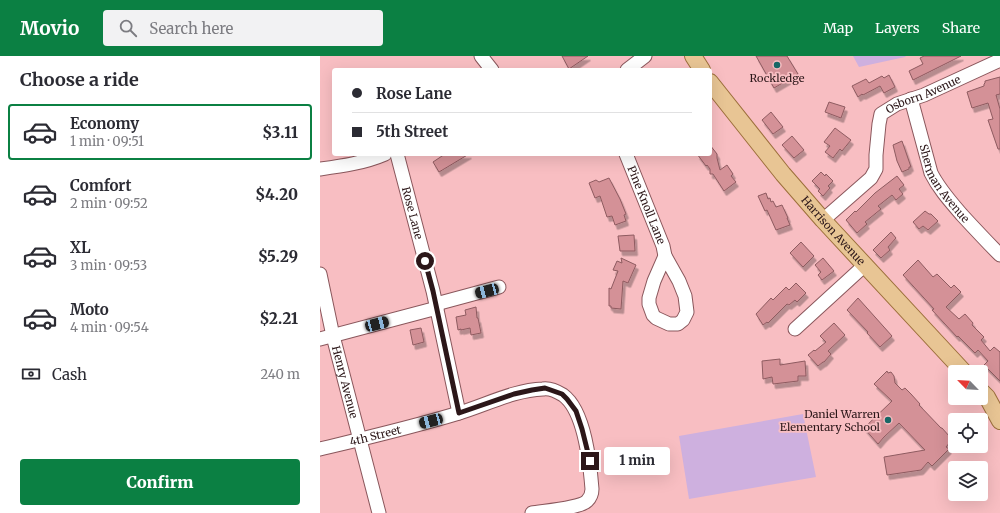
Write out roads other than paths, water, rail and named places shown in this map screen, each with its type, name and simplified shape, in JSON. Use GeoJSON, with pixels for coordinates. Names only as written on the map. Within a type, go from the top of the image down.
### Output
{"type":"FeatureCollection","features":[{"type":"Feature","properties":{"kind":"main road"},"geometry":{"type":"LineString","coordinates":[[693,56],[701,68]]}},
{"type":"Feature","properties":{"kind":"main road","name":"Harrison Avenue"},"geometry":{"type":"LineString","coordinates":[[712,85],[783,174],[823,220],[958,365]]}},
{"type":"Feature","properties":{"kind":"main road"},"geometry":{"type":"LineString","coordinates":[[988,400],[999,416]]}},
{"type":"Feature","properties":{"kind":"street"},"geometry":{"type":"LineString","coordinates":[[481,56],[490,68]]}},
{"type":"Feature","properties":{"kind":"street"},"geometry":{"type":"LineString","coordinates":[[630,68],[645,56]]}},
{"type":"Feature","properties":{"kind":"street","name":"Osborn Avenue"},"geometry":{"type":"LineString","coordinates":[[823,220],[871,178],[876,169],[876,155],[881,114],[897,104],[924,95],[997,62]]}},
{"type":"Feature","properties":{"kind":"street","name":"Sherman Avenue"},"geometry":{"type":"LineString","coordinates":[[911,99],[931,173],[936,184],[1000,255]]}},
{"type":"Feature","properties":{"kind":"street"},"geometry":{"type":"LineString","coordinates":[[320,169],[350,164],[380,156]]}},
{"type":"Feature","properties":{"kind":"street","name":"Rose Lane"},"geometry":{"type":"LineString","coordinates":[[397,156],[436,306],[459,413]]}},
{"type":"Feature","properties":{"kind":"street","name":"Pine Knoll Lane"},"geometry":{"type":"LineString","coordinates":[[627,156],[664,246],[665,256],[679,281],[685,296],[687,312],[683,320],[678,324],[669,324],[656,318],[653,315],[649,304],[649,298],[654,281],[665,256]]}},
{"type":"Feature","properties":{"kind":"street"},"geometry":{"type":"LineString","coordinates":[[795,329],[865,265]]}},
{"type":"Feature","properties":{"kind":"street","name":"Henry Avenue"},"geometry":{"type":"LineString","coordinates":[[320,274],[333,336],[379,513]]}},
{"type":"Feature","properties":{"kind":"street"},"geometry":{"type":"LineString","coordinates":[[320,339],[499,287]]}},
{"type":"Feature","properties":{"kind":"street","name":"4th Street"},"geometry":{"type":"LineString","coordinates":[[320,449],[459,413],[514,394],[545,388],[562,394],[576,411],[590,461],[592,494],[587,501],[578,505],[532,513]]}},
{"type":"Feature","properties":{"kind":"place","name":"Rockledge"},"geometry":{"type":"Point","coordinates":[777,65]}},
{"type":"Feature","properties":{"kind":"place","name":"Daniel Warren Elementary School"},"geometry":{"type":"Point","coordinates":[888,420]}}]}
